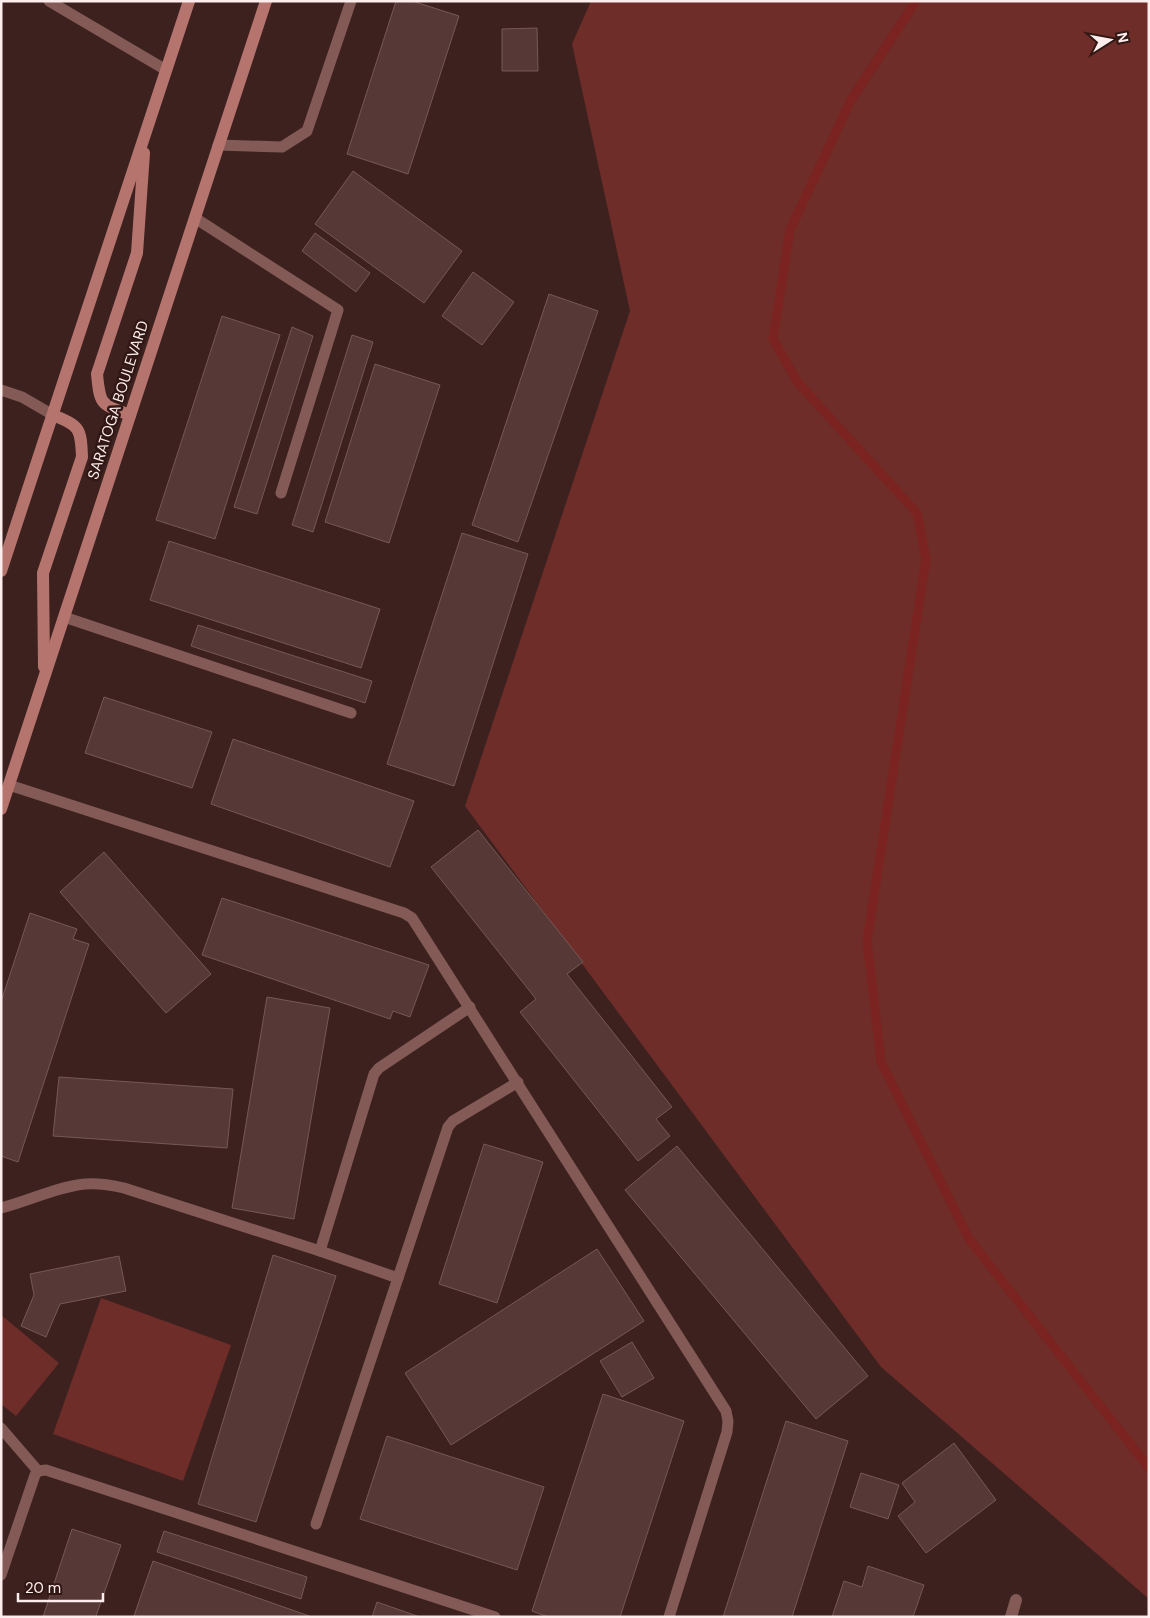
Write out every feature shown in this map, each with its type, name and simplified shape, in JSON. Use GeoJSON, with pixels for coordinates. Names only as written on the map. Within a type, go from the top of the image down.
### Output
{"type":"FeatureCollection","features":[{"type":"Feature","properties":{"kind":"main road"},"geometry":{"type":"LineString","coordinates":[[1,571],[189,1]]}},
{"type":"Feature","properties":{"kind":"main road","name":"SARATOGA BOULEVARD"},"geometry":{"type":"LineString","coordinates":[[1,808],[266,1]]}},
{"type":"Feature","properties":{"kind":"main road"},"geometry":{"type":"LineString","coordinates":[[130,415],[106,406],[99,395],[98,374],[137,253],[145,134]]}},
{"type":"Feature","properties":{"kind":"main road"},"geometry":{"type":"LineString","coordinates":[[44,676],[43,573],[82,456],[81,438],[74,424],[53,415]]}},
{"type":"Feature","properties":{"kind":"street"},"geometry":{"type":"LineString","coordinates":[[1011,1617],[1016,1600]]}},
{"type":"Feature","properties":{"kind":"lane"},"geometry":{"type":"LineString","coordinates":[[49,1],[166,70]]}},
{"type":"Feature","properties":{"kind":"lane"},"geometry":{"type":"LineString","coordinates":[[218,145],[282,147],[307,132],[351,1]]}},
{"type":"Feature","properties":{"kind":"lane"},"geometry":{"type":"LineString","coordinates":[[195,218],[338,310],[281,493]]}},
{"type":"Feature","properties":{"kind":"lane"},"geometry":{"type":"LineString","coordinates":[[1,390],[22,398],[53,415]]}},
{"type":"Feature","properties":{"kind":"lane"},"geometry":{"type":"LineString","coordinates":[[64,617],[351,713]]}},
{"type":"Feature","properties":{"kind":"lane"},"geometry":{"type":"LineString","coordinates":[[9,785],[404,913],[412,918],[726,1411],[728,1421],[727,1432],[669,1617]]}},
{"type":"Feature","properties":{"kind":"lane"},"geometry":{"type":"LineString","coordinates":[[320,1250],[374,1074],[379,1068],[470,1007]]}},
{"type":"Feature","properties":{"kind":"lane"},"geometry":{"type":"LineString","coordinates":[[316,1524],[448,1127],[453,1121],[518,1082]]}},
{"type":"Feature","properties":{"kind":"lane"},"geometry":{"type":"LineString","coordinates":[[1,1208],[85,1184],[101,1184],[124,1188],[320,1250],[398,1278]]}},
{"type":"Feature","properties":{"kind":"lane"},"geometry":{"type":"LineString","coordinates":[[1,1428],[38,1471]]}},
{"type":"Feature","properties":{"kind":"lane"},"geometry":{"type":"LineString","coordinates":[[1,1575],[35,1475],[38,1471],[46,1470],[468,1613],[495,1617]]}},
{"type":"Feature","properties":{"kind":"shaded area"},"geometry":{"type":"Polygon","coordinates":[[[591,1],[1149,1],[1149,1599],[881,1367],[465,806],[630,311],[572,44],[591,1]]]}},
{"type":"Feature","properties":{"kind":"shaded area"},"geometry":{"type":"Polygon","coordinates":[[[101,1298],[231,1345],[183,1481],[53,1434],[101,1298]]]}},
{"type":"Feature","properties":{"kind":"shaded area"},"geometry":{"type":"Polygon","coordinates":[[[1,1315],[59,1363],[16,1416],[1,1404],[1,1315]]]}},
{"type":"Feature","properties":{"kind":"building"},"geometry":{"type":"Polygon","coordinates":[[[396,1],[412,1],[459,16],[408,174],[347,154],[396,1]]]}},
{"type":"Feature","properties":{"kind":"building"},"geometry":{"type":"Polygon","coordinates":[[[537,28],[538,71],[502,71],[502,29],[537,28]]]}},
{"type":"Feature","properties":{"kind":"building"},"geometry":{"type":"Polygon","coordinates":[[[353,171],[462,251],[424,303],[315,224],[353,171]]]}},
{"type":"Feature","properties":{"kind":"building"},"geometry":{"type":"Polygon","coordinates":[[[315,233],[370,273],[356,292],[302,251],[315,233]]]}},
{"type":"Feature","properties":{"kind":"building"},"geometry":{"type":"Polygon","coordinates":[[[473,272],[514,302],[482,345],[442,316],[473,272]]]}},
{"type":"Feature","properties":{"kind":"building"},"geometry":{"type":"Polygon","coordinates":[[[549,294],[598,311],[518,542],[472,525],[549,294]]]}},
{"type":"Feature","properties":{"kind":"building"},"geometry":{"type":"Polygon","coordinates":[[[222,316],[280,335],[215,539],[156,520],[222,316]]]}},
{"type":"Feature","properties":{"kind":"building"},"geometry":{"type":"Polygon","coordinates":[[[292,327],[313,336],[257,514],[234,507],[292,327]]]}},
{"type":"Feature","properties":{"kind":"building"},"geometry":{"type":"Polygon","coordinates":[[[352,335],[373,342],[313,532],[292,525],[352,335]]]}},
{"type":"Feature","properties":{"kind":"building"},"geometry":{"type":"Polygon","coordinates":[[[375,364],[440,385],[389,543],[325,522],[375,364]]]}},
{"type":"Feature","properties":{"kind":"building"},"geometry":{"type":"Polygon","coordinates":[[[462,533],[528,554],[454,786],[387,764],[462,533]]]}},
{"type":"Feature","properties":{"kind":"building"},"geometry":{"type":"Polygon","coordinates":[[[169,541],[380,609],[361,668],[150,600],[169,541]]]}},
{"type":"Feature","properties":{"kind":"building"},"geometry":{"type":"Polygon","coordinates":[[[198,625],[372,681],[365,703],[191,646],[198,625]]]}},
{"type":"Feature","properties":{"kind":"building"},"geometry":{"type":"Polygon","coordinates":[[[104,697],[212,732],[192,788],[85,753],[104,697]]]}},
{"type":"Feature","properties":{"kind":"building"},"geometry":{"type":"Polygon","coordinates":[[[233,739],[414,801],[390,867],[211,804],[233,739]]]}},
{"type":"Feature","properties":{"kind":"building"},"geometry":{"type":"Polygon","coordinates":[[[478,830],[583,962],[567,974],[672,1107],[656,1119],[670,1136],[638,1161],[520,1012],[536,999],[431,867],[478,830]]]}},
{"type":"Feature","properties":{"kind":"building"},"geometry":{"type":"Polygon","coordinates":[[[104,852],[211,974],[166,1013],[60,892],[104,852]]]}},
{"type":"Feature","properties":{"kind":"building"},"geometry":{"type":"Polygon","coordinates":[[[222,898],[429,965],[410,1017],[393,1011],[390,1019],[202,955],[222,898]]]}},
{"type":"Feature","properties":{"kind":"building"},"geometry":{"type":"Polygon","coordinates":[[[30,913],[77,929],[73,939],[89,944],[18,1162],[1,1156],[1,1002],[30,913]]]}},
{"type":"Feature","properties":{"kind":"building"},"geometry":{"type":"Polygon","coordinates":[[[267,997],[330,1008],[294,1219],[232,1208],[267,997]]]}},
{"type":"Feature","properties":{"kind":"building"},"geometry":{"type":"Polygon","coordinates":[[[59,1077],[233,1089],[227,1148],[53,1136],[59,1077]]]}},
{"type":"Feature","properties":{"kind":"building"},"geometry":{"type":"Polygon","coordinates":[[[484,1144],[543,1162],[497,1303],[439,1284],[484,1144]]]}},
{"type":"Feature","properties":{"kind":"building"},"geometry":{"type":"Polygon","coordinates":[[[677,1146],[868,1376],[816,1419],[625,1190],[677,1146]]]}},
{"type":"Feature","properties":{"kind":"building"},"geometry":{"type":"Polygon","coordinates":[[[597,1249],[644,1321],[451,1445],[405,1373],[597,1249]]]}},
{"type":"Feature","properties":{"kind":"building"},"geometry":{"type":"Polygon","coordinates":[[[273,1255],[336,1276],[256,1522],[198,1504],[273,1255]]]}},
{"type":"Feature","properties":{"kind":"building"},"geometry":{"type":"Polygon","coordinates":[[[119,1256],[126,1291],[60,1304],[46,1337],[21,1326],[34,1295],[30,1274],[119,1256]]]}},
{"type":"Feature","properties":{"kind":"building"},"geometry":{"type":"Polygon","coordinates":[[[632,1342],[654,1378],[622,1397],[600,1361],[632,1342]]]}},
{"type":"Feature","properties":{"kind":"building"},"geometry":{"type":"Polygon","coordinates":[[[603,1394],[684,1421],[620,1617],[548,1617],[532,1611],[603,1394]]]}},
{"type":"Feature","properties":{"kind":"building"},"geometry":{"type":"Polygon","coordinates":[[[786,1421],[848,1441],[792,1617],[723,1617],[786,1421]]]}},
{"type":"Feature","properties":{"kind":"building"},"geometry":{"type":"Polygon","coordinates":[[[387,1436],[544,1487],[517,1570],[360,1519],[387,1436]]]}},
{"type":"Feature","properties":{"kind":"building"},"geometry":{"type":"Polygon","coordinates":[[[954,1443],[996,1500],[926,1553],[898,1516],[915,1502],[902,1483],[954,1443]]]}},
{"type":"Feature","properties":{"kind":"building"},"geometry":{"type":"Polygon","coordinates":[[[861,1473],[899,1485],[888,1519],[850,1507],[861,1473]]]}},
{"type":"Feature","properties":{"kind":"building"},"geometry":{"type":"Polygon","coordinates":[[[72,1529],[121,1545],[96,1616],[99,1617],[43,1617],[72,1529]]]}},
{"type":"Feature","properties":{"kind":"building"},"geometry":{"type":"Polygon","coordinates":[[[164,1531],[307,1577],[301,1599],[157,1552],[164,1531]]]}},
{"type":"Feature","properties":{"kind":"building"},"geometry":{"type":"Polygon","coordinates":[[[153,1561],[312,1617],[136,1617],[134,1616],[153,1561]]]}},
{"type":"Feature","properties":{"kind":"building"},"geometry":{"type":"Polygon","coordinates":[[[868,1566],[924,1585],[913,1617],[832,1617],[844,1581],[862,1587],[868,1566]]]}},
{"type":"Feature","properties":{"kind":"building"},"geometry":{"type":"Polygon","coordinates":[[[377,1602],[420,1617],[372,1617],[377,1602]]]}},
{"type":"Feature","properties":{"kind":"waterway"},"geometry":{"type":"LineString","coordinates":[[916,1],[851,100],[790,230],[773,339],[798,383],[917,513],[926,559],[867,941],[881,1062],[969,1239],[1149,1468]]}}]}
